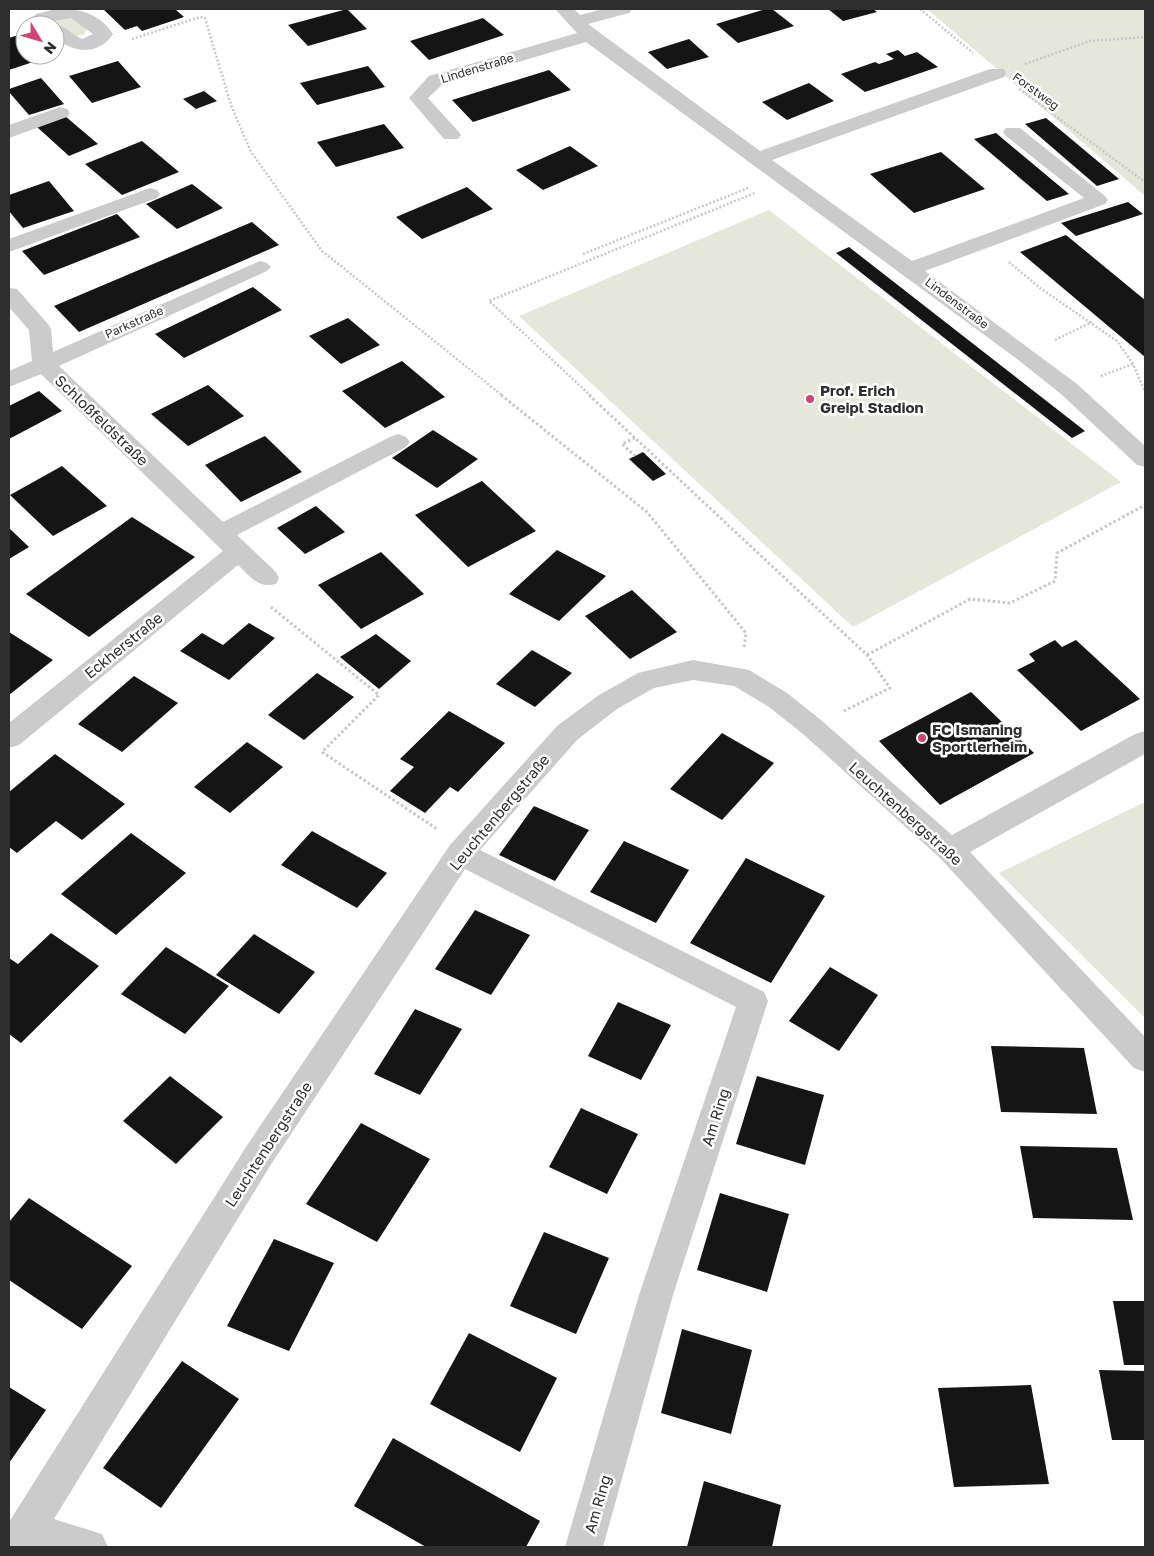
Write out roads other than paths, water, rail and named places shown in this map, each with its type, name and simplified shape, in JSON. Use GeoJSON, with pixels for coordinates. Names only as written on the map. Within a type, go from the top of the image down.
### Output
{"type":"FeatureCollection","features":[{"type":"Feature","properties":{"kind":"street","name":"Lindenstraße"},"geometry":{"type":"LineString","coordinates":[[451,136],[418,98],[436,80],[577,22],[624,9]]}},
{"type":"Feature","properties":{"kind":"street"},"geometry":{"type":"LineString","coordinates":[[64,11],[81,13],[104,34],[97,41],[84,46],[70,43],[45,20],[64,11]]}},
{"type":"Feature","properties":{"kind":"street","name":"Lindenstraße"},"geometry":{"type":"LineString","coordinates":[[577,22],[1025,354],[1069,389],[1145,459]]}},
{"type":"Feature","properties":{"kind":"street"},"geometry":{"type":"LineString","coordinates":[[759,158],[997,73]]}},
{"type":"Feature","properties":{"kind":"street"},"geometry":{"type":"LineString","coordinates":[[9,132],[60,112]]}},
{"type":"Feature","properties":{"kind":"street"},"geometry":{"type":"LineString","coordinates":[[910,268],[1098,200],[1013,132]]}},
{"type":"Feature","properties":{"kind":"street"},"geometry":{"type":"LineString","coordinates":[[9,246],[150,194]]}},
{"type":"Feature","properties":{"kind":"street","name":"Parkstraße"},"geometry":{"type":"LineString","coordinates":[[9,380],[43,363],[260,267]]}},
{"type":"Feature","properties":{"kind":"street","name":"Schloßfeldstraße"},"geometry":{"type":"LineString","coordinates":[[9,294],[40,329],[43,363],[267,578]]}},
{"type":"Feature","properties":{"kind":"street"},"geometry":{"type":"LineString","coordinates":[[219,534],[398,442]]}},
{"type":"Feature","properties":{"kind":"street","name":"Eckherstraße"},"geometry":{"type":"LineString","coordinates":[[9,738],[238,552]]}},
{"type":"Feature","properties":{"kind":"street","name":"Leuchtenbergstraße"},"geometry":{"type":"LineString","coordinates":[[19,1539],[259,1154],[460,854],[567,733],[608,702],[647,680],[693,670],[740,677],[778,700],[812,727],[950,850],[1145,1058]]}},
{"type":"Feature","properties":{"kind":"street"},"geometry":{"type":"LineString","coordinates":[[950,850],[1145,741]]}},
{"type":"Feature","properties":{"kind":"street","name":"Am Ring"},"geometry":{"type":"LineString","coordinates":[[460,854],[753,1002],[656,1295],[584,1547]]}},
{"type":"Feature","properties":{"kind":"street"},"geometry":{"type":"LineString","coordinates":[[19,1539],[89,1547]]}},
{"type":"Feature","properties":{"kind":"place","name":"Prof. Erich Greipl Stadion"},"geometry":{"type":"Point","coordinates":[810,399]}},
{"type":"Feature","properties":{"kind":"place","name":"FC Ismaning Sportlerheim"},"geometry":{"type":"Point","coordinates":[922,738]}}]}
